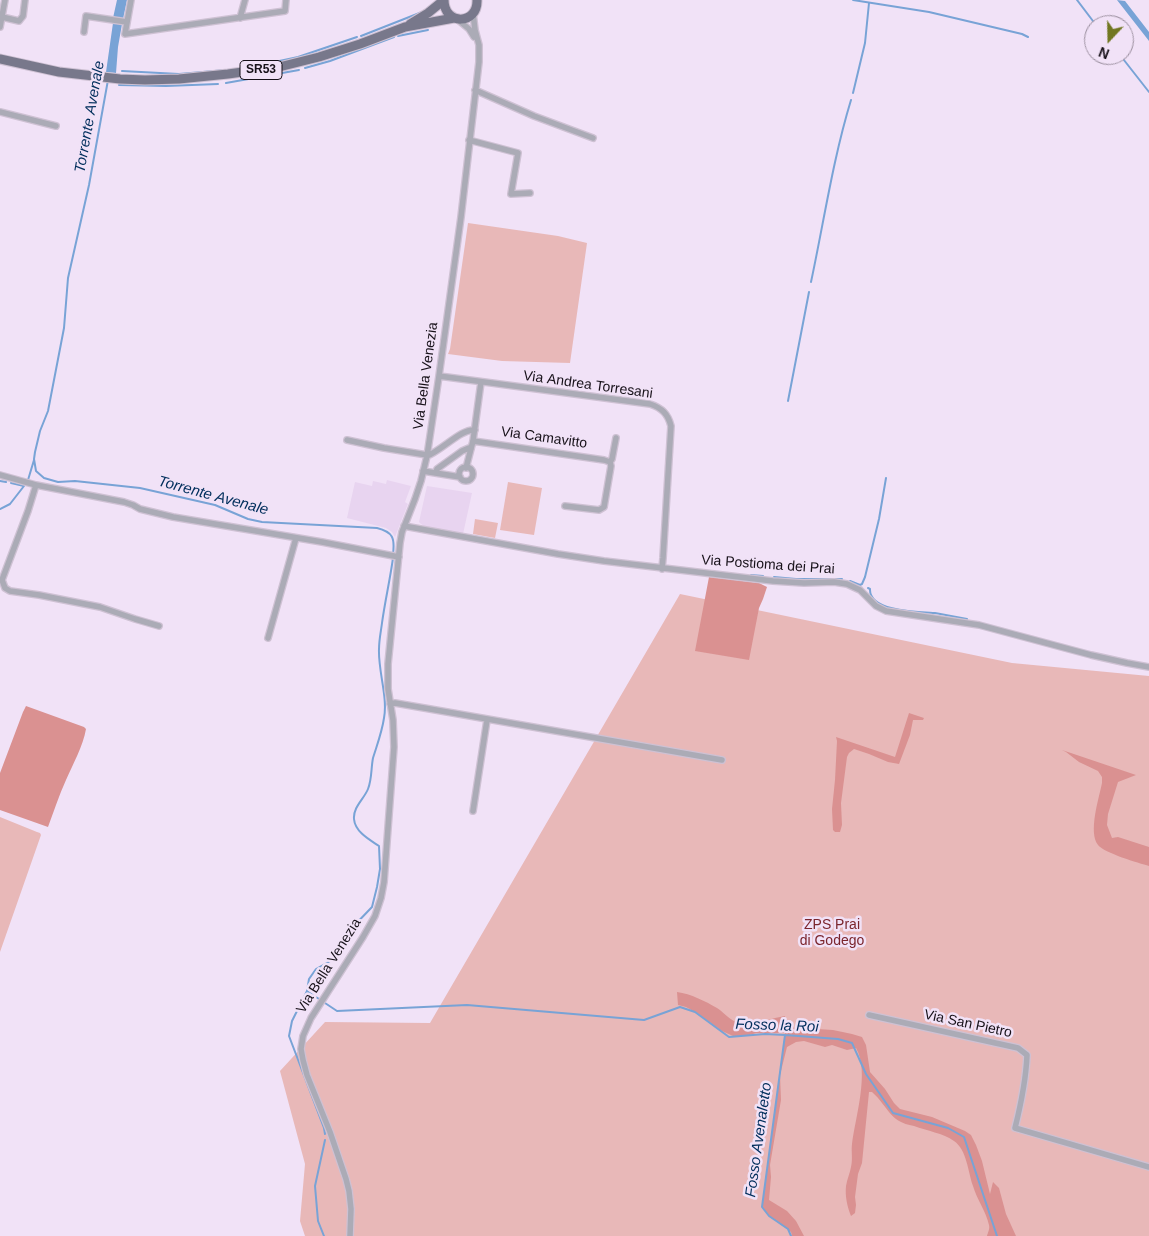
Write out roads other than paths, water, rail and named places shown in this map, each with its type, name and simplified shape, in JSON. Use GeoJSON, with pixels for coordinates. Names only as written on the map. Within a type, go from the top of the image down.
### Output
{"type":"FeatureCollection","features":[{"type":"Feature","properties":{"kind":"main road","name":"SR53"},"geometry":{"type":"LineString","coordinates":[[0,59],[58,72],[145,80],[228,74],[279,67],[360,44],[405,27],[428,13],[444,0],[446,11],[455,19]]}},
{"type":"Feature","properties":{"kind":"main road","name":"SR53"},"geometry":{"type":"LineString","coordinates":[[405,27],[466,18],[478,5]]}},
{"type":"Feature","properties":{"kind":"street"},"geometry":{"type":"LineString","coordinates":[[0,27],[4,0]]}},
{"type":"Feature","properties":{"kind":"street"},"geometry":{"type":"LineString","coordinates":[[2,17],[22,19],[25,0]]}},
{"type":"Feature","properties":{"kind":"street"},"geometry":{"type":"LineString","coordinates":[[131,0],[124,21],[125,34],[285,11],[286,0]]}},
{"type":"Feature","properties":{"kind":"street"},"geometry":{"type":"LineString","coordinates":[[240,18],[245,0]]}},
{"type":"Feature","properties":{"kind":"street","name":"Via Bella Venezia"},"geometry":{"type":"LineString","coordinates":[[350,1236],[351,1209],[346,1179],[308,1075],[301,1049],[311,1018],[370,925],[381,898],[385,876],[394,757],[394,733],[388,689],[388,664],[398,557],[404,526],[424,471],[439,376],[475,90],[479,48],[475,30],[478,5]]}},
{"type":"Feature","properties":{"kind":"street"},"geometry":{"type":"LineString","coordinates":[[84,32],[86,16],[124,21]]}},
{"type":"Feature","properties":{"kind":"street"},"geometry":{"type":"LineString","coordinates":[[455,19],[472,33],[479,48]]}},
{"type":"Feature","properties":{"kind":"street"},"geometry":{"type":"LineString","coordinates":[[475,90],[534,116],[593,138]]}},
{"type":"Feature","properties":{"kind":"street"},"geometry":{"type":"LineString","coordinates":[[0,112],[56,126]]}},
{"type":"Feature","properties":{"kind":"street"},"geometry":{"type":"LineString","coordinates":[[469,140],[518,153],[511,194],[530,193]]}},
{"type":"Feature","properties":{"kind":"street","name":"Via Andrea Torresani"},"geometry":{"type":"LineString","coordinates":[[439,376],[650,404],[660,408],[667,416],[671,426],[662,569]]}},
{"type":"Feature","properties":{"kind":"street"},"geometry":{"type":"LineString","coordinates":[[466,468],[475,430],[481,382]]}},
{"type":"Feature","properties":{"kind":"street"},"geometry":{"type":"LineString","coordinates":[[347,440],[427,456],[433,454],[467,430],[475,430]]}},
{"type":"Feature","properties":{"kind":"street"},"geometry":{"type":"LineString","coordinates":[[565,506],[599,510],[604,507],[611,466],[610,462],[616,438]]}},
{"type":"Feature","properties":{"kind":"street","name":"Via Camavitto"},"geometry":{"type":"LineString","coordinates":[[473,441],[610,462]]}},
{"type":"Feature","properties":{"kind":"street"},"geometry":{"type":"LineString","coordinates":[[436,473],[437,469],[462,451],[471,449]]}},
{"type":"Feature","properties":{"kind":"street"},"geometry":{"type":"LineString","coordinates":[[460,477],[459,473],[461,470],[466,468]]}},
{"type":"Feature","properties":{"kind":"street"},"geometry":{"type":"LineString","coordinates":[[424,471],[460,477],[467,481],[471,479],[472,475],[471,471],[466,468]]}},
{"type":"Feature","properties":{"kind":"street"},"geometry":{"type":"LineString","coordinates":[[0,475],[36,485],[124,502],[140,509],[173,517],[398,557]]}},
{"type":"Feature","properties":{"kind":"street"},"geometry":{"type":"LineString","coordinates":[[36,485],[2,580],[5,588],[10,591],[100,607],[159,626]]}},
{"type":"Feature","properties":{"kind":"street","name":"Via Postioma dei Prai"},"geometry":{"type":"LineString","coordinates":[[404,526],[558,554],[662,569],[773,581],[847,584],[860,590],[876,606],[886,611],[979,625],[1107,659],[1149,667]]}},
{"type":"Feature","properties":{"kind":"street"},"geometry":{"type":"LineString","coordinates":[[268,638],[296,538]]}},
{"type":"Feature","properties":{"kind":"street"},"geometry":{"type":"LineString","coordinates":[[390,704],[421,707],[722,760]]}},
{"type":"Feature","properties":{"kind":"street"},"geometry":{"type":"LineString","coordinates":[[474,811],[487,720]]}},
{"type":"Feature","properties":{"kind":"street","name":"Via San Pietro"},"geometry":{"type":"LineString","coordinates":[[869,1015],[1018,1048],[1027,1055],[1022,1101],[1015,1128],[1149,1167]]}},
{"type":"Feature","properties":{"kind":"water"},"geometry":{"type":"Polygon","coordinates":[[[117,0],[127,0],[123,19],[113,18],[117,0]]]}},
{"type":"Feature","properties":{"kind":"water"},"geometry":{"type":"Polygon","coordinates":[[[1117,0],[1125,1],[1149,32],[1149,41],[1134,22],[1134,15],[1129,15],[1117,0]]]}},
{"type":"Feature","properties":{"kind":"water"},"geometry":{"type":"Polygon","coordinates":[[[113,23],[122,24],[116,73],[106,72],[113,23]]]}},
{"type":"Feature","properties":{"kind":"waterway"},"geometry":{"type":"LineString","coordinates":[[853,0],[929,12],[1028,37]]}},
{"type":"Feature","properties":{"kind":"waterway"},"geometry":{"type":"LineString","coordinates":[[1077,0],[1088,15]]}},
{"type":"Feature","properties":{"kind":"waterway"},"geometry":{"type":"LineString","coordinates":[[853,93],[865,43],[869,3]]}},
{"type":"Feature","properties":{"kind":"waterway"},"geometry":{"type":"LineString","coordinates":[[361,36],[422,12]]}},
{"type":"Feature","properties":{"kind":"waterway"},"geometry":{"type":"LineString","coordinates":[[398,36],[428,30]]}},
{"type":"Feature","properties":{"kind":"waterway"},"geometry":{"type":"LineString","coordinates":[[256,66],[298,57],[357,37]]}},
{"type":"Feature","properties":{"kind":"waterway"},"geometry":{"type":"LineString","coordinates":[[305,68],[330,61],[394,37]]}},
{"type":"Feature","properties":{"kind":"waterway"},"geometry":{"type":"LineString","coordinates":[[1128,65],[1149,92]]}},
{"type":"Feature","properties":{"kind":"waterway"},"geometry":{"type":"LineString","coordinates":[[122,71],[179,74],[226,70]]}},
{"type":"Feature","properties":{"kind":"waterway"},"geometry":{"type":"LineString","coordinates":[[226,83],[299,70]]}},
{"type":"Feature","properties":{"kind":"waterway","name":"Torrente Avenale"},"geometry":{"type":"LineString","coordinates":[[108,80],[89,185],[68,278],[64,328],[48,411],[40,431],[35,452],[36,471],[44,478],[58,482],[75,481],[140,488],[215,505],[248,519],[262,522],[377,528],[392,536],[394,544],[393,554]]}},
{"type":"Feature","properties":{"kind":"waterway"},"geometry":{"type":"LineString","coordinates":[[119,85],[218,84]]}},
{"type":"Feature","properties":{"kind":"waterway"},"geometry":{"type":"LineString","coordinates":[[811,282],[834,167],[851,100]]}},
{"type":"Feature","properties":{"kind":"waterway"},"geometry":{"type":"LineString","coordinates":[[788,401],[809,292]]}},
{"type":"Feature","properties":{"kind":"waterway"},"geometry":{"type":"LineString","coordinates":[[28,480],[34,460]]}},
{"type":"Feature","properties":{"kind":"waterway"},"geometry":{"type":"LineString","coordinates":[[860,585],[865,577],[879,519],[886,478]]}},
{"type":"Feature","properties":{"kind":"waterway"},"geometry":{"type":"LineString","coordinates":[[0,481],[6,482]]}},
{"type":"Feature","properties":{"kind":"waterway"},"geometry":{"type":"LineString","coordinates":[[11,483],[24,486]]}},
{"type":"Feature","properties":{"kind":"waterway"},"geometry":{"type":"LineString","coordinates":[[0,509],[10,504],[24,486]]}},
{"type":"Feature","properties":{"kind":"waterway","name":"Torrente Avenale"},"geometry":{"type":"LineString","coordinates":[[325,1134],[289,1036],[292,1021],[307,991],[309,979],[316,969],[334,959],[349,931],[372,907],[377,887],[380,869],[379,846],[360,832],[355,824],[354,815],[369,785],[373,758],[384,718],[385,701],[379,646],[393,558]]}},
{"type":"Feature","properties":{"kind":"waterway"},"geometry":{"type":"LineString","coordinates":[[751,575],[763,576]]}},
{"type":"Feature","properties":{"kind":"waterway"},"geometry":{"type":"LineString","coordinates":[[774,577],[842,579]]}},
{"type":"Feature","properties":{"kind":"waterway"},"geometry":{"type":"LineString","coordinates":[[850,581],[860,585]]}},
{"type":"Feature","properties":{"kind":"waterway"},"geometry":{"type":"LineString","coordinates":[[868,588],[872,597],[877,602],[886,606],[907,611],[935,613],[967,619]]}},
{"type":"Feature","properties":{"kind":"waterway","name":"Fosso la Roi"},"geometry":{"type":"LineString","coordinates":[[307,991],[337,1011],[467,1005],[644,1020],[680,1007],[695,1012],[729,1037],[765,1034],[838,1039],[852,1043],[866,1074],[893,1113],[948,1128],[964,1137],[997,1236]]}},
{"type":"Feature","properties":{"kind":"waterway","name":"Fosso Avenaletto"},"geometry":{"type":"LineString","coordinates":[[785,1035],[762,1207],[769,1216],[788,1229],[791,1236]]}},
{"type":"Feature","properties":{"kind":"waterway","name":"Torrente Avenale"},"geometry":{"type":"LineString","coordinates":[[324,1236],[318,1221],[315,1186],[325,1140]]}},
{"type":"Feature","properties":{"kind":"park label","name":"ZPS Prai di Godego"},"geometry":{"type":"Point","coordinates":[832,934]}}]}
